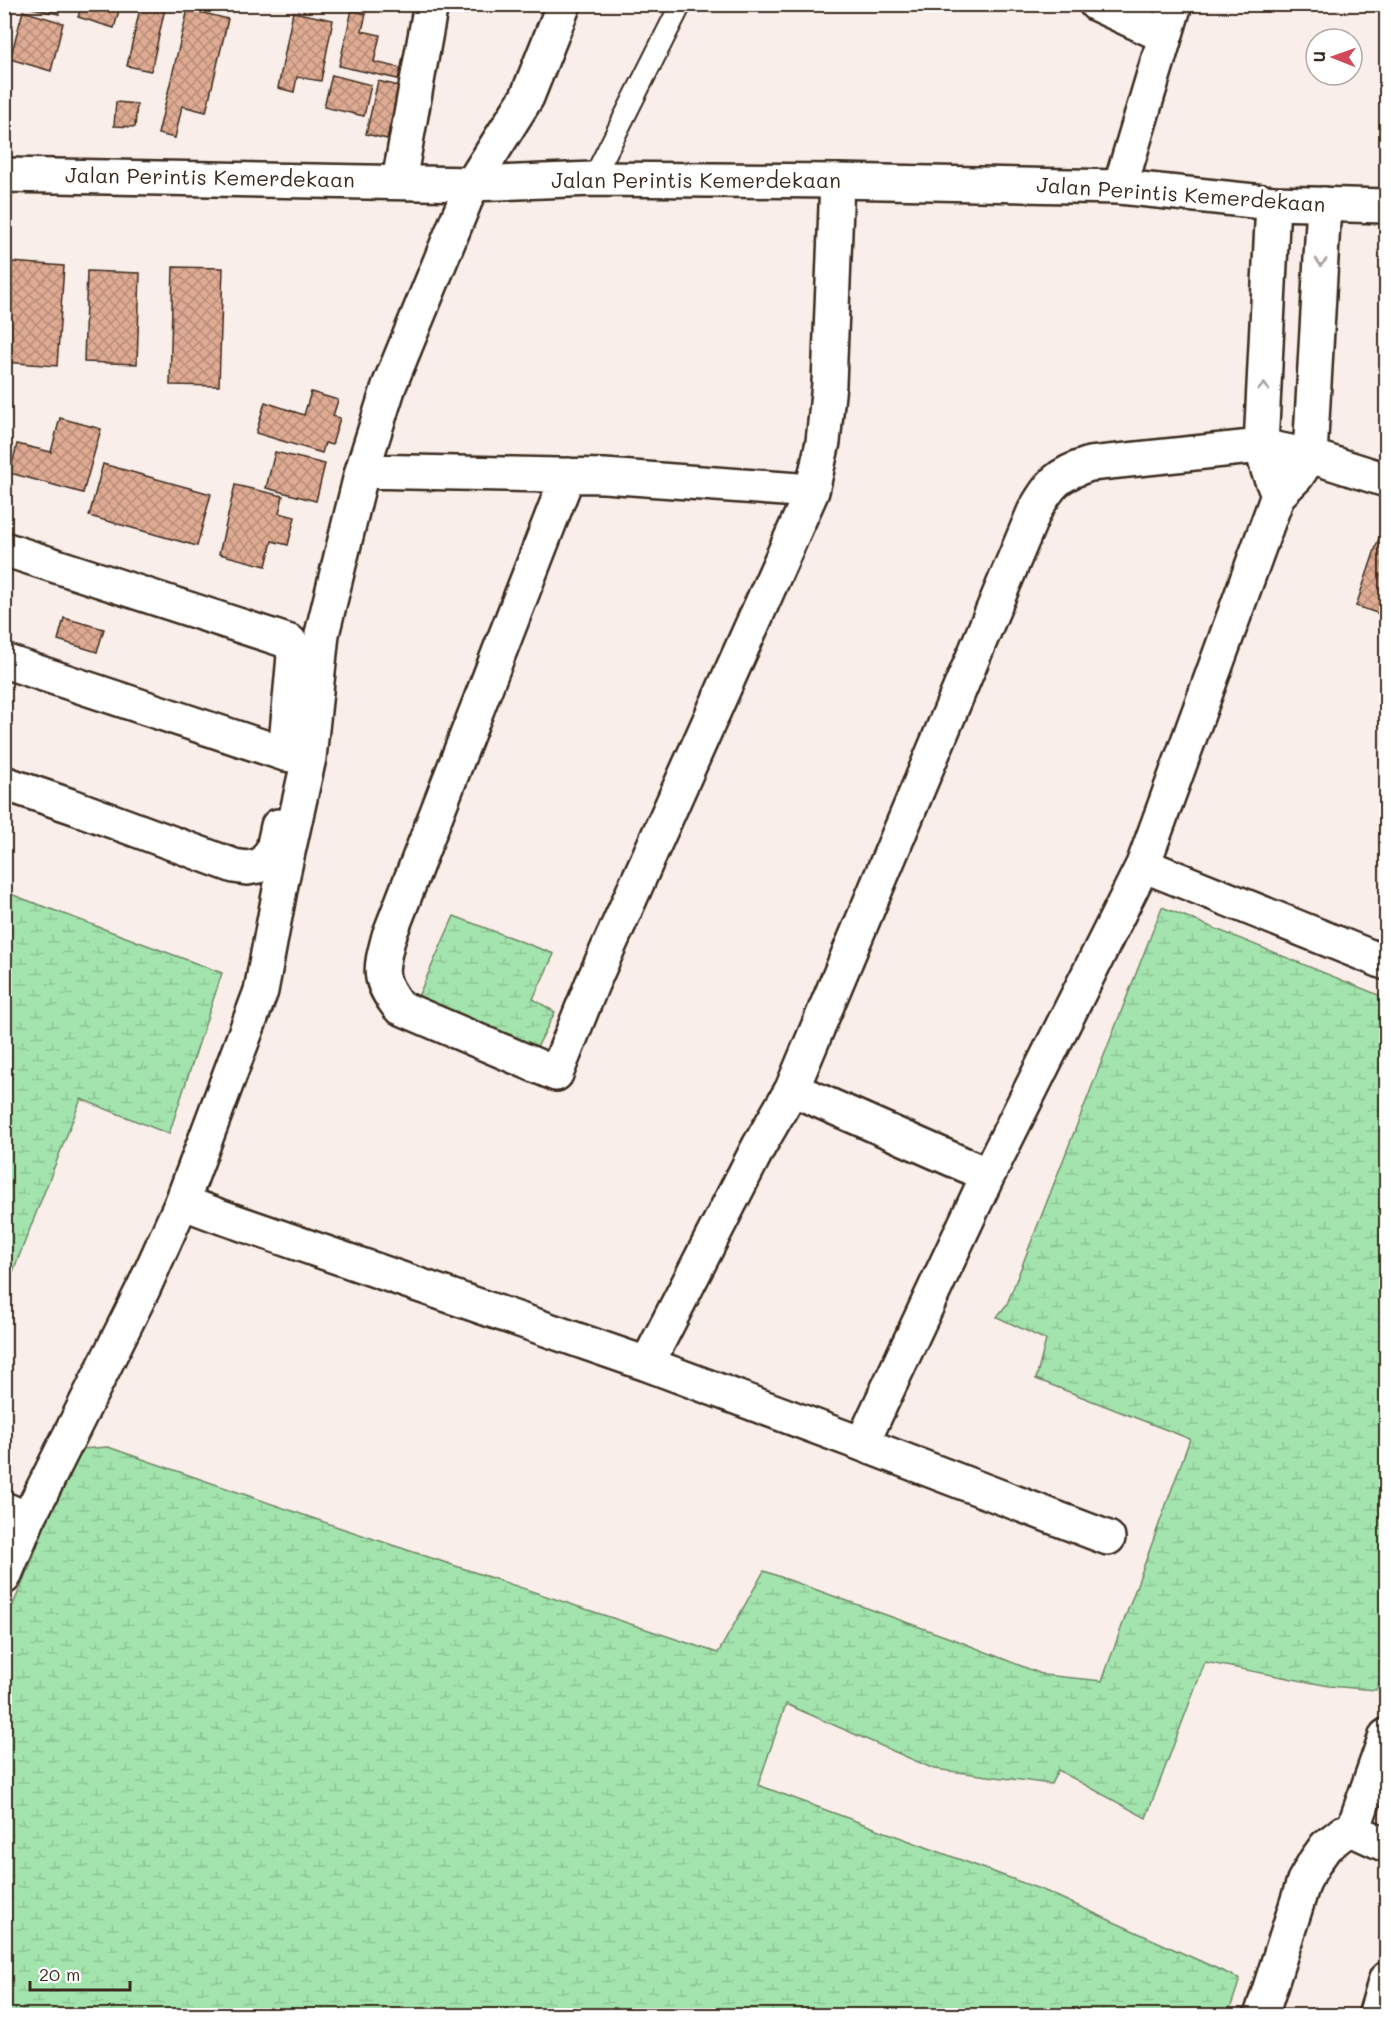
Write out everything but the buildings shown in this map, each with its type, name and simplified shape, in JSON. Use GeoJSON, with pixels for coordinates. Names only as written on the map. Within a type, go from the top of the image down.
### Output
{"type":"FeatureCollection","features":[{"type":"Feature","properties":{"kind":"street"},"geometry":{"type":"LineString","coordinates":[[399,181],[431,4]]}},
{"type":"Feature","properties":{"kind":"street"},"geometry":{"type":"LineString","coordinates":[[4,783],[77,807],[234,866],[257,868],[268,860],[273,849],[296,756],[322,634],[362,471],[389,386],[472,184],[527,97],[564,4]]}},
{"type":"Feature","properties":{"kind":"street"},"geometry":{"type":"LineString","coordinates":[[1096,4],[1166,36]]}},
{"type":"Feature","properties":{"kind":"street"},"geometry":{"type":"LineString","coordinates":[[1120,187],[1175,4]]}},
{"type":"Feature","properties":{"kind":"street","name":"Jalan Perintis Kemerdekaan"},"geometry":{"type":"LineString","coordinates":[[4,175],[472,184],[593,179],[1120,187],[1273,203],[1386,206]]}},
{"type":"Feature","properties":{"kind":"street"},"geometry":{"type":"LineString","coordinates":[[568,475],[389,936],[382,963],[384,986],[399,1007],[556,1074],[597,973],[812,490],[823,441],[829,384],[837,181]]}},
{"type":"Feature","properties":{"kind":"street"},"geometry":{"type":"LineString","coordinates":[[1273,203],[1261,446],[1278,495]]}},
{"type":"Feature","properties":{"kind":"street"},"geometry":{"type":"LineString","coordinates":[[862,1444],[988,1175],[1143,865],[1278,495],[1297,476],[1310,456],[1324,204]]}},
{"type":"Feature","properties":{"kind":"street"},"geometry":{"type":"LineString","coordinates":[[647,1364],[759,1146],[792,1089],[1034,512],[1048,487],[1068,472],[1090,464],[1261,446],[1310,456],[1386,480]]}},
{"type":"Feature","properties":{"kind":"street"},"geometry":{"type":"LineString","coordinates":[[362,471],[604,476],[812,490]]}},
{"type":"Feature","properties":{"kind":"street"},"geometry":{"type":"LineString","coordinates":[[4,549],[290,642],[294,656],[296,756],[282,879],[261,991],[182,1202],[144,1287],[16,1514],[4,1577]]}},
{"type":"Feature","properties":{"kind":"street"},"geometry":{"type":"LineString","coordinates":[[4,661],[296,756]]}},
{"type":"Feature","properties":{"kind":"street"},"geometry":{"type":"LineString","coordinates":[[1143,865],[1386,963]]}},
{"type":"Feature","properties":{"kind":"street"},"geometry":{"type":"LineString","coordinates":[[792,1089],[988,1175]]}},
{"type":"Feature","properties":{"kind":"street"},"geometry":{"type":"LineString","coordinates":[[182,1202],[647,1364],[1108,1538]]}},
{"type":"Feature","properties":{"kind":"street"},"geometry":{"type":"LineString","coordinates":[[1353,1830],[1386,1736]]}},
{"type":"Feature","properties":{"kind":"street"},"geometry":{"type":"LineString","coordinates":[[1261,2016],[1304,1881],[1326,1846],[1344,1832],[1353,1830],[1386,1845]]}},
{"type":"Feature","properties":{"kind":"street"},"geometry":{"type":"LineString","coordinates":[[1375,2016],[1386,1979]]}},
{"type":"Feature","properties":{"kind":"lane"},"geometry":{"type":"LineString","coordinates":[[593,179],[681,4]]}},
{"type":"Feature","properties":{"kind":"green space"},"geometry":{"type":"Polygon","coordinates":[[[5,892],[222,973],[169,1134],[81,1099],[5,1292],[5,892]]]}},
{"type":"Feature","properties":{"kind":"green space"},"geometry":{"type":"Polygon","coordinates":[[[1162,907],[1386,998],[1386,1668],[1376,1690],[1329,1686],[1205,1662],[1146,1818],[1058,1770],[1051,1784],[934,1769],[786,1704],[758,1785],[1045,1891],[1240,1979],[1228,2015],[5,2016],[5,1623],[30,1566],[62,1477],[81,1449],[108,1447],[341,1528],[718,1653],[764,1571],[961,1642],[1044,1675],[1102,1681],[1190,1439],[1036,1379],[1046,1340],[997,1317],[1007,1304],[1162,907]]]}},
{"type":"Feature","properties":{"kind":"green space"},"geometry":{"type":"Polygon","coordinates":[[[454,916],[554,954],[533,999],[555,1012],[533,1055],[417,999],[454,916]]]}}]}
